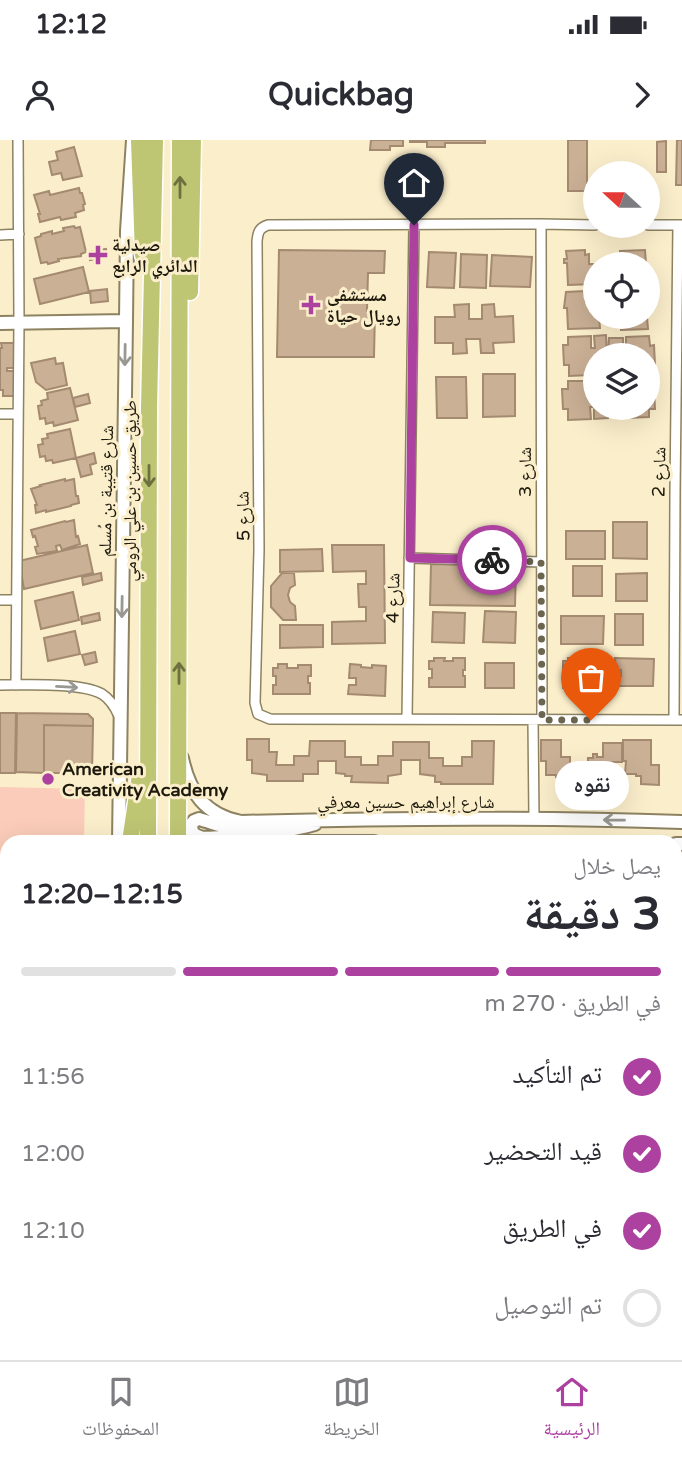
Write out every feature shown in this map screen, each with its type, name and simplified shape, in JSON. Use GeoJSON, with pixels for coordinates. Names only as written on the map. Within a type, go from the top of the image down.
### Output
{"type":"FeatureCollection","features":[{"type":"Feature","properties":{"kind":"highway"},"geometry":{"type":"LineString","coordinates":[[139,140],[149,408]]}},
{"type":"Feature","properties":{"kind":"highway","name":"طريق حسين بن علي الرومي"},"geometry":{"type":"LineString","coordinates":[[148,835],[149,408],[155,140]]}},
{"type":"Feature","properties":{"kind":"highway"},"geometry":{"type":"LineString","coordinates":[[178,835],[180,140]]}},
{"type":"Feature","properties":{"kind":"highway"},"geometry":{"type":"LineString","coordinates":[[179,427],[188,319],[193,140]]}},
{"type":"Feature","properties":{"kind":"highway"},"geometry":{"type":"LineString","coordinates":[[193,189],[201,140]]}},
{"type":"Feature","properties":{"kind":"highway"},"geometry":{"type":"LineString","coordinates":[[131,835],[149,724]]}},
{"type":"Feature","properties":{"kind":"street"},"geometry":{"type":"LineString","coordinates":[[16,685],[18,140]]}},
{"type":"Feature","properties":{"kind":"street","name":"شارع قتيبة بن مُسلم"},"geometry":{"type":"LineString","coordinates":[[119,835],[125,321],[133,140]]}},
{"type":"Feature","properties":{"kind":"street","name":"شارع 3"},"geometry":{"type":"LineString","coordinates":[[534,819],[541,562],[541,224]]}},
{"type":"Feature","properties":{"kind":"street","name":"شارع 4"},"geometry":{"type":"LineString","coordinates":[[407,719],[414,225]]}},
{"type":"Feature","properties":{"kind":"street","name":"شارع 5"},"geometry":{"type":"LineString","coordinates":[[583,225],[261,227],[257,241],[259,550],[255,703],[258,713],[270,719],[678,720]]}},
{"type":"Feature","properties":{"kind":"street"},"geometry":{"type":"LineString","coordinates":[[660,225],[680,225]]}},
{"type":"Feature","properties":{"kind":"street","name":"شارع 2"},"geometry":{"type":"LineString","coordinates":[[678,720],[675,493],[680,225]]}},
{"type":"Feature","properties":{"kind":"street"},"geometry":{"type":"LineString","coordinates":[[0,235],[19,234]]}},
{"type":"Feature","properties":{"kind":"street"},"geometry":{"type":"LineString","coordinates":[[0,323],[125,321]]}},
{"type":"Feature","properties":{"kind":"street"},"geometry":{"type":"LineString","coordinates":[[0,414],[18,414]]}},
{"type":"Feature","properties":{"kind":"street"},"geometry":{"type":"LineString","coordinates":[[410,558],[541,562]]}},
{"type":"Feature","properties":{"kind":"street"},"geometry":{"type":"LineString","coordinates":[[0,600],[16,600]]}},
{"type":"Feature","properties":{"kind":"street"},"geometry":{"type":"LineString","coordinates":[[0,685],[76,687],[97,691],[109,700],[121,719]]}},
{"type":"Feature","properties":{"kind":"street","name":"شارع إبراهيم حسين معرفي"},"geometry":{"type":"LineString","coordinates":[[179,741],[184,766],[194,792],[205,806],[220,816],[241,822],[332,819],[682,822]]}},
{"type":"Feature","properties":{"kind":"street"},"geometry":{"type":"LineString","coordinates":[[196,835],[191,825],[199,819],[244,830],[295,830],[332,819]]}},
{"type":"Feature","properties":{"kind":"shaded area"},"geometry":{"type":"Polygon","coordinates":[[[0,787],[85,789],[84,835],[0,835],[0,787]]]}},
{"type":"Feature","properties":{"kind":"building"},"geometry":{"type":"Polygon","coordinates":[[[371,140],[403,140],[403,146],[390,146],[390,150],[370,150],[371,140]]]}},
{"type":"Feature","properties":{"kind":"building"},"geometry":{"type":"Polygon","coordinates":[[[410,140],[485,140],[485,143],[445,143],[445,147],[427,147],[427,142],[410,140]]]}},
{"type":"Feature","properties":{"kind":"building"},"geometry":{"type":"Polygon","coordinates":[[[568,140],[587,140],[587,161],[583,161],[583,191],[568,191],[568,140]]]}},
{"type":"Feature","properties":{"kind":"building"},"geometry":{"type":"Polygon","coordinates":[[[677,140],[682,140],[682,185],[676,185],[677,140]]]}},
{"type":"Feature","properties":{"kind":"building"},"geometry":{"type":"Polygon","coordinates":[[[666,141],[666,172],[660,172],[657,142],[666,141]]]}},
{"type":"Feature","properties":{"kind":"building"},"geometry":{"type":"Polygon","coordinates":[[[74,147],[82,176],[63,180],[61,173],[52,175],[49,162],[58,160],[56,152],[74,147]]]}},
{"type":"Feature","properties":{"kind":"building"},"geometry":{"type":"Polygon","coordinates":[[[79,188],[85,204],[84,210],[75,213],[76,217],[61,220],[60,217],[40,222],[34,195],[49,191],[50,195],[79,188]]]}},
{"type":"Feature","properties":{"kind":"building"},"geometry":{"type":"Polygon","coordinates":[[[74,226],[80,227],[86,252],[81,256],[58,259],[59,261],[48,264],[41,263],[35,238],[74,226]]]}},
{"type":"Feature","properties":{"kind":"building","name":"صيدلية الدائري الرابع"},"geometry":{"type":"Polygon","coordinates":[[[106,249],[107,257],[90,260],[88,252],[106,249]]]}},
{"type":"Feature","properties":{"kind":"building"},"geometry":{"type":"Polygon","coordinates":[[[279,250],[385,251],[384,273],[368,273],[367,311],[375,311],[374,357],[277,357],[279,250]]]}},
{"type":"Feature","properties":{"kind":"building"},"geometry":{"type":"Polygon","coordinates":[[[585,250],[583,284],[568,285],[567,263],[564,263],[564,259],[567,259],[566,251],[585,250]]]}},
{"type":"Feature","properties":{"kind":"building"},"geometry":{"type":"Polygon","coordinates":[[[645,250],[645,252],[620,252],[645,250]]]}},
{"type":"Feature","properties":{"kind":"building"},"geometry":{"type":"Polygon","coordinates":[[[429,252],[456,253],[454,288],[427,287],[429,252]]]}},
{"type":"Feature","properties":{"kind":"building"},"geometry":{"type":"Polygon","coordinates":[[[461,254],[487,255],[486,288],[460,287],[461,254]]]}},
{"type":"Feature","properties":{"kind":"building"},"geometry":{"type":"Polygon","coordinates":[[[492,255],[532,257],[530,287],[490,286],[492,255]]]}},
{"type":"Feature","properties":{"kind":"building"},"geometry":{"type":"Polygon","coordinates":[[[83,267],[89,292],[40,304],[34,279],[83,267]]]}},
{"type":"Feature","properties":{"kind":"building"},"geometry":{"type":"Polygon","coordinates":[[[107,289],[108,301],[91,303],[90,291],[107,289]]]}},
{"type":"Feature","properties":{"kind":"building"},"geometry":{"type":"Polygon","coordinates":[[[583,291],[583,329],[568,329],[567,308],[564,308],[566,292],[583,291]]]}},
{"type":"Feature","properties":{"kind":"building"},"geometry":{"type":"Polygon","coordinates":[[[469,304],[469,319],[482,319],[482,305],[494,304],[495,317],[513,316],[514,342],[493,343],[494,353],[481,353],[480,339],[466,339],[467,353],[453,354],[453,343],[435,343],[435,317],[455,317],[454,305],[469,304]]]}},
{"type":"Feature","properties":{"kind":"building"},"geometry":{"type":"Polygon","coordinates":[[[606,335],[606,343],[595,343],[594,336],[606,335]]]}},
{"type":"Feature","properties":{"kind":"building"},"geometry":{"type":"Polygon","coordinates":[[[591,336],[591,343],[583,343],[583,375],[569,376],[569,365],[564,365],[563,345],[568,345],[568,337],[591,336]]]}},
{"type":"Feature","properties":{"kind":"building"},"geometry":{"type":"Polygon","coordinates":[[[649,336],[650,343],[626,343],[626,337],[649,336]]]}},
{"type":"Feature","properties":{"kind":"building"},"geometry":{"type":"Polygon","coordinates":[[[609,338],[623,338],[623,343],[609,343],[609,338]]]}},
{"type":"Feature","properties":{"kind":"building"},"geometry":{"type":"Polygon","coordinates":[[[1,343],[15,343],[15,368],[7,368],[7,371],[14,371],[15,396],[3,396],[3,390],[0,390],[1,343]]]}},
{"type":"Feature","properties":{"kind":"building"},"geometry":{"type":"Polygon","coordinates":[[[55,358],[56,364],[63,363],[67,385],[46,390],[36,382],[31,363],[55,358]]]}},
{"type":"Feature","properties":{"kind":"building"},"geometry":{"type":"Polygon","coordinates":[[[483,374],[515,374],[515,416],[483,417],[483,374]]]}},
{"type":"Feature","properties":{"kind":"building"},"geometry":{"type":"Polygon","coordinates":[[[436,377],[466,377],[467,418],[437,418],[436,377]]]}},
{"type":"Feature","properties":{"kind":"building"},"geometry":{"type":"Polygon","coordinates":[[[568,381],[583,381],[583,419],[568,420],[568,409],[563,409],[562,389],[568,389],[568,381]]]}},
{"type":"Feature","properties":{"kind":"building"},"geometry":{"type":"Polygon","coordinates":[[[70,388],[78,420],[54,426],[53,422],[46,424],[45,418],[40,419],[38,406],[42,405],[41,401],[48,399],[47,393],[70,388]]]}},
{"type":"Feature","properties":{"kind":"building"},"geometry":{"type":"Polygon","coordinates":[[[88,394],[90,403],[75,407],[73,398],[88,394]]]}},
{"type":"Feature","properties":{"kind":"building"},"geometry":{"type":"Polygon","coordinates":[[[70,429],[76,458],[53,463],[52,460],[46,461],[45,456],[40,457],[38,445],[43,444],[42,439],[48,438],[47,434],[70,429]]]}},
{"type":"Feature","properties":{"kind":"building"},"geometry":{"type":"Polygon","coordinates":[[[94,453],[96,463],[90,465],[92,474],[81,477],[76,458],[94,453]]]}},
{"type":"Feature","properties":{"kind":"building"},"geometry":{"type":"Polygon","coordinates":[[[74,479],[79,503],[36,513],[37,505],[31,489],[74,479]]]}},
{"type":"Feature","properties":{"kind":"building"},"geometry":{"type":"Polygon","coordinates":[[[74,520],[76,537],[78,536],[80,544],[62,550],[60,545],[56,546],[57,551],[37,554],[35,547],[38,546],[31,530],[74,520]]]}},
{"type":"Feature","properties":{"kind":"building"},"geometry":{"type":"Polygon","coordinates":[[[613,522],[647,522],[647,559],[613,558],[613,522]]]}},
{"type":"Feature","properties":{"kind":"building"},"geometry":{"type":"Polygon","coordinates":[[[566,531],[605,531],[605,559],[566,559],[566,531]]]}},
{"type":"Feature","properties":{"kind":"building"},"geometry":{"type":"Polygon","coordinates":[[[87,545],[93,573],[24,589],[19,561],[87,545]]]}},
{"type":"Feature","properties":{"kind":"building"},"geometry":{"type":"Polygon","coordinates":[[[332,545],[384,545],[385,643],[332,644],[332,622],[366,621],[366,607],[359,607],[358,584],[366,584],[366,571],[333,572],[332,545]]]}},
{"type":"Feature","properties":{"kind":"building"},"geometry":{"type":"Polygon","coordinates":[[[322,549],[323,571],[280,572],[280,550],[322,549]]]}},
{"type":"Feature","properties":{"kind":"building"},"geometry":{"type":"Polygon","coordinates":[[[431,564],[516,566],[515,606],[430,605],[431,564]]]}},
{"type":"Feature","properties":{"kind":"building"},"geometry":{"type":"Polygon","coordinates":[[[573,566],[602,566],[602,596],[573,596],[573,566]]]}},
{"type":"Feature","properties":{"kind":"building"},"geometry":{"type":"Polygon","coordinates":[[[101,573],[102,580],[83,585],[82,577],[101,573]]]}},
{"type":"Feature","properties":{"kind":"building"},"geometry":{"type":"Polygon","coordinates":[[[282,573],[294,573],[295,585],[290,588],[288,595],[295,606],[296,620],[283,620],[271,607],[271,586],[282,573]]]}},
{"type":"Feature","properties":{"kind":"building"},"geometry":{"type":"Polygon","coordinates":[[[647,573],[647,601],[616,601],[616,574],[647,573]]]}},
{"type":"Feature","properties":{"kind":"building"},"geometry":{"type":"Polygon","coordinates":[[[73,592],[79,620],[41,629],[35,601],[73,592]]]}},
{"type":"Feature","properties":{"kind":"building"},"geometry":{"type":"Polygon","coordinates":[[[485,611],[516,612],[515,643],[483,642],[485,611]]]}},
{"type":"Feature","properties":{"kind":"building"},"geometry":{"type":"Polygon","coordinates":[[[433,612],[465,613],[464,643],[432,642],[433,612]]]}},
{"type":"Feature","properties":{"kind":"building"},"geometry":{"type":"Polygon","coordinates":[[[99,613],[100,620],[82,624],[81,617],[99,613]]]}},
{"type":"Feature","properties":{"kind":"building"},"geometry":{"type":"Polygon","coordinates":[[[615,614],[643,614],[643,645],[615,645],[615,614]]]}},
{"type":"Feature","properties":{"kind":"building"},"geometry":{"type":"Polygon","coordinates":[[[561,616],[604,616],[603,644],[561,644],[561,616]]]}},
{"type":"Feature","properties":{"kind":"building"},"geometry":{"type":"Polygon","coordinates":[[[280,625],[323,625],[323,647],[280,648],[280,625]]]}},
{"type":"Feature","properties":{"kind":"building"},"geometry":{"type":"Polygon","coordinates":[[[75,631],[80,654],[48,661],[44,638],[75,631]]]}},
{"type":"Feature","properties":{"kind":"building"},"geometry":{"type":"Polygon","coordinates":[[[95,652],[97,662],[85,665],[82,655],[95,652]]]}},
{"type":"Feature","properties":{"kind":"building"},"geometry":{"type":"Polygon","coordinates":[[[434,658],[453,661],[453,658],[465,658],[465,687],[429,687],[432,669],[429,669],[429,661],[434,661],[434,658]]]}},
{"type":"Feature","properties":{"kind":"building"},"geometry":{"type":"Polygon","coordinates":[[[568,658],[577,658],[578,661],[587,661],[587,658],[599,659],[599,688],[563,688],[567,669],[563,669],[563,661],[568,661],[568,658]]]}},
{"type":"Feature","properties":{"kind":"building"},"geometry":{"type":"Polygon","coordinates":[[[615,658],[654,659],[653,686],[615,686],[615,676],[621,676],[621,670],[615,670],[615,658]]]}},
{"type":"Feature","properties":{"kind":"building"},"geometry":{"type":"Polygon","coordinates":[[[485,663],[514,663],[514,688],[485,688],[485,663]]]}},
{"type":"Feature","properties":{"kind":"building"},"geometry":{"type":"Polygon","coordinates":[[[278,664],[287,664],[287,668],[311,665],[311,676],[308,676],[310,694],[273,694],[276,676],[273,676],[273,668],[278,668],[278,664]]]}},
{"type":"Feature","properties":{"kind":"building"},"geometry":{"type":"Polygon","coordinates":[[[350,664],[372,668],[372,665],[386,666],[385,696],[348,694],[349,685],[356,685],[356,678],[349,678],[350,664]]]}},
{"type":"Feature","properties":{"kind":"building"},"geometry":{"type":"Polygon","coordinates":[[[0,713],[16,713],[15,773],[0,773],[0,713]]]}},
{"type":"Feature","properties":{"kind":"building"},"geometry":{"type":"Polygon","coordinates":[[[17,713],[88,714],[93,719],[93,726],[44,725],[44,773],[16,772],[17,713]]]}},
{"type":"Feature","properties":{"kind":"building"},"geometry":{"type":"Polygon","coordinates":[[[44,725],[93,726],[92,773],[44,773],[44,725]]]}},
{"type":"Feature","properties":{"kind":"building"},"geometry":{"type":"Polygon","coordinates":[[[247,739],[269,739],[269,752],[277,752],[276,765],[294,765],[294,756],[309,756],[310,741],[345,741],[345,757],[361,757],[361,765],[378,765],[378,756],[393,756],[393,742],[429,742],[429,758],[443,758],[443,766],[462,766],[462,757],[472,757],[472,741],[494,741],[493,784],[441,784],[435,782],[435,776],[420,774],[420,760],[401,760],[401,774],[388,776],[388,783],[351,782],[352,776],[336,773],[336,761],[318,761],[318,774],[303,774],[303,781],[267,781],[267,775],[252,773],[252,760],[247,760],[247,739]]]}},
{"type":"Feature","properties":{"kind":"building"},"geometry":{"type":"Polygon","coordinates":[[[541,740],[561,740],[561,757],[570,757],[570,767],[580,765],[580,783],[561,783],[561,776],[546,775],[546,761],[541,761],[541,740]]]}},
{"type":"Feature","properties":{"kind":"building"},"geometry":{"type":"Polygon","coordinates":[[[623,740],[651,740],[651,765],[659,765],[659,785],[641,784],[641,776],[625,774],[623,740]]]}},
{"type":"Feature","properties":{"kind":"building"},"geometry":{"type":"Polygon","coordinates":[[[603,743],[622,743],[622,762],[613,762],[613,775],[598,777],[598,784],[581,784],[581,768],[588,768],[588,758],[593,758],[593,754],[603,757],[603,743]]]}},
{"type":"Feature","properties":{"kind":"way so far"},"geometry":{"type":"LineString","coordinates":[[492,560],[541,562],[542,720],[591,720]]}},
{"type":"Feature","properties":{"kind":"place","name":"صيدلية الدائري الرابع"},"geometry":{"type":"Point","coordinates":[98,255]}},
{"type":"Feature","properties":{"kind":"place","name":"مستشفى رويال حياة"},"geometry":{"type":"Point","coordinates":[311,305]}},
{"type":"Feature","properties":{"kind":"place","name":"نقوه"},"geometry":{"type":"Point","coordinates":[591,720]}},
{"type":"Feature","properties":{"kind":"place","name":"American Creativity Academy"},"geometry":{"type":"Point","coordinates":[48,779]}},
{"type":"Feature","properties":{"kind":"route"},"geometry":{"type":"LineString","coordinates":[[414,225],[410,558],[492,560]]}}]}
